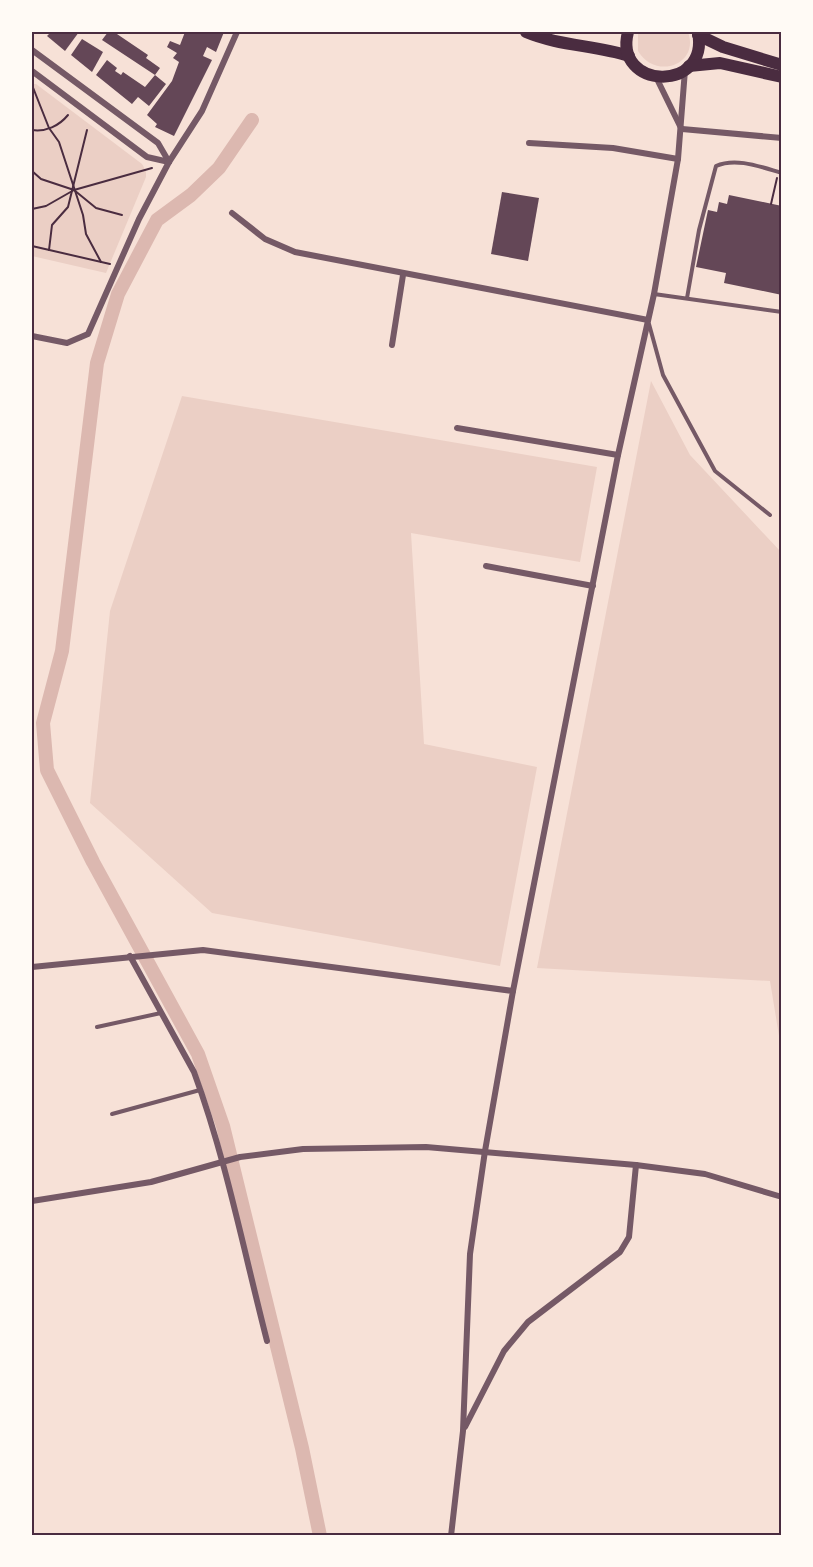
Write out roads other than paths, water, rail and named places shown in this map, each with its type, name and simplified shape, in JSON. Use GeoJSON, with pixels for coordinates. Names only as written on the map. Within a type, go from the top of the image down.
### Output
{"type":"FeatureCollection","features":[{"type":"Feature","properties":{"kind":"main road"},"geometry":{"type":"LineString","coordinates":[[526,32],[556,42],[608,49],[629,56]]}},
{"type":"Feature","properties":{"kind":"main road"},"geometry":{"type":"LineString","coordinates":[[628,32],[626,45],[629,56],[643,72],[656,77],[669,77],[687,68],[720,63],[782,77]]}},
{"type":"Feature","properties":{"kind":"main road"},"geometry":{"type":"LineString","coordinates":[[698,33],[709,42],[782,64]]}},
{"type":"Feature","properties":{"kind":"main road"},"geometry":{"type":"LineString","coordinates":[[687,68],[696,56],[698,33]]}},
{"type":"Feature","properties":{"kind":"street"},"geometry":{"type":"LineString","coordinates":[[32,336],[67,343],[88,334],[139,219],[170,162],[202,111],[237,32]]}},
{"type":"Feature","properties":{"kind":"street"},"geometry":{"type":"LineString","coordinates":[[32,50],[158,143],[170,162]]}},
{"type":"Feature","properties":{"kind":"street"},"geometry":{"type":"LineString","coordinates":[[451,1536],[463,1431],[470,1254],[485,1151],[513,991],[618,455],[654,294],[678,159],[682,129],[682,88],[687,68]]}},
{"type":"Feature","properties":{"kind":"street"},"geometry":{"type":"LineString","coordinates":[[32,71],[147,157],[170,162]]}},
{"type":"Feature","properties":{"kind":"street"},"geometry":{"type":"LineString","coordinates":[[656,77],[682,129]]}},
{"type":"Feature","properties":{"kind":"street"},"geometry":{"type":"LineString","coordinates":[[682,129],[782,138]]}},
{"type":"Feature","properties":{"kind":"street"},"geometry":{"type":"LineString","coordinates":[[529,143],[613,148],[678,159]]}},
{"type":"Feature","properties":{"kind":"street"},"geometry":{"type":"LineString","coordinates":[[232,213],[265,239],[296,252],[403,275],[648,320]]}},
{"type":"Feature","properties":{"kind":"street"},"geometry":{"type":"LineString","coordinates":[[392,345],[403,275]]}},
{"type":"Feature","properties":{"kind":"street"},"geometry":{"type":"LineString","coordinates":[[458,428],[618,455]]}},
{"type":"Feature","properties":{"kind":"street"},"geometry":{"type":"LineString","coordinates":[[486,566],[593,586]]}},
{"type":"Feature","properties":{"kind":"street"},"geometry":{"type":"LineString","coordinates":[[32,967],[203,950],[513,991]]}},
{"type":"Feature","properties":{"kind":"street"},"geometry":{"type":"LineString","coordinates":[[130,956],[194,1072],[222,1161],[267,1341]]}},
{"type":"Feature","properties":{"kind":"street"},"geometry":{"type":"LineString","coordinates":[[32,1202],[151,1182],[240,1157],[303,1149],[426,1147],[636,1165],[705,1174],[782,1197]]}},
{"type":"Feature","properties":{"kind":"street"},"geometry":{"type":"LineString","coordinates":[[463,1431],[504,1351],[528,1322],[620,1252],[629,1237],[636,1165]]}},
{"type":"Feature","properties":{"kind":"lane"},"geometry":{"type":"LineString","coordinates":[[687,298],[699,230],[716,166],[725,162],[755,165],[782,173]]}},
{"type":"Feature","properties":{"kind":"lane"},"geometry":{"type":"LineString","coordinates":[[654,294],[782,312]]}},
{"type":"Feature","properties":{"kind":"lane"},"geometry":{"type":"LineString","coordinates":[[648,320],[663,375],[716,471],[770,515]]}},
{"type":"Feature","properties":{"kind":"lane"},"geometry":{"type":"LineString","coordinates":[[97,1027],[161,1013]]}},
{"type":"Feature","properties":{"kind":"lane"},"geometry":{"type":"LineString","coordinates":[[112,1114],[200,1089]]}},
{"type":"Feature","properties":{"kind":"waterway"},"geometry":{"type":"LineString","coordinates":[[252,120],[219,168],[191,195],[157,220],[118,294],[97,363],[62,651],[43,723],[47,770],[93,862],[198,1054],[223,1126],[302,1448],[320,1536]]}}]}
